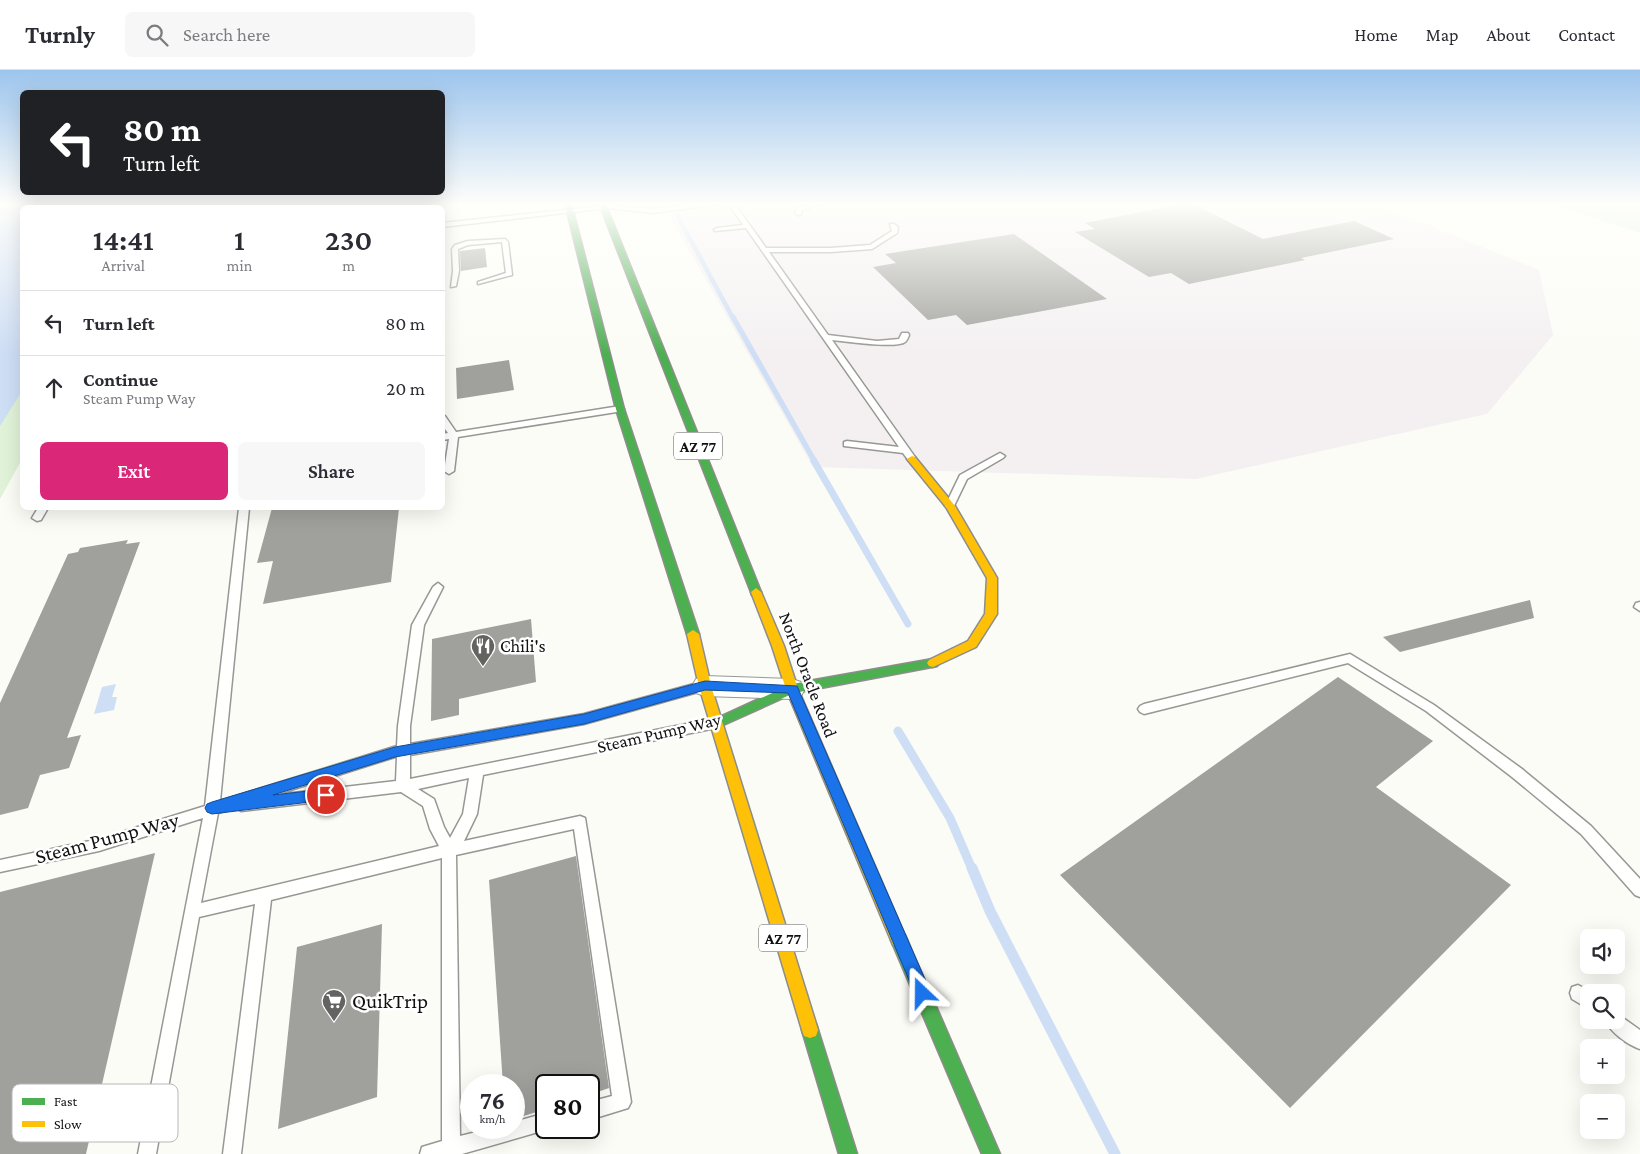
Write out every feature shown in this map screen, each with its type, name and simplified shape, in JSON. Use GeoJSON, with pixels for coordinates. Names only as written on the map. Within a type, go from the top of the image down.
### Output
{"type":"FeatureCollection","features":[{"type":"Feature","properties":{"kind":"main road","name":"AZ 77"},"geometry":{"type":"LineString","coordinates":[[581,254],[620,409],[697,647],[705,686],[848,1154]]}},
{"type":"Feature","properties":{"kind":"main road","name":"North Oracle Road"},"geometry":{"type":"LineString","coordinates":[[622,254],[778,646],[792,689],[991,1154]]}},
{"type":"Feature","properties":{"kind":"main road","name":"Steam Pump Way"},"geometry":{"type":"LineString","coordinates":[[717,723],[792,689],[930,664],[972,644],[991,614],[992,578],[950,506],[909,455]]}},
{"type":"Feature","properties":{"kind":"street"},"geometry":{"type":"LineString","coordinates":[[705,686],[792,689]]}},
{"type":"Feature","properties":{"kind":"lane"},"geometry":{"type":"LineString","coordinates":[[453,286],[456,271],[455,254]]}},
{"type":"Feature","properties":{"kind":"lane"},"geometry":{"type":"LineString","coordinates":[[480,283],[510,274],[507,254]]}},
{"type":"Feature","properties":{"kind":"lane"},"geometry":{"type":"LineString","coordinates":[[767,254],[909,455]]}},
{"type":"Feature","properties":{"kind":"lane"},"geometry":{"type":"LineString","coordinates":[[826,337],[890,343],[902,341],[905,335]]}},
{"type":"Feature","properties":{"kind":"lane"},"geometry":{"type":"LineString","coordinates":[[445,436],[620,409]]}},
{"type":"Feature","properties":{"kind":"lane"},"geometry":{"type":"LineString","coordinates":[[445,422],[454,434],[449,471]]}},
{"type":"Feature","properties":{"kind":"lane"},"geometry":{"type":"LineString","coordinates":[[847,444],[909,455]]}},
{"type":"Feature","properties":{"kind":"lane"},"geometry":{"type":"LineString","coordinates":[[950,506],[963,477],[1000,456]]}},
{"type":"Feature","properties":{"kind":"lane"},"geometry":{"type":"LineString","coordinates":[[37,518],[42,510]]}},
{"type":"Feature","properties":{"kind":"lane"},"geometry":{"type":"LineString","coordinates":[[160,1084],[212,808],[244,510]]}},
{"type":"Feature","properties":{"kind":"lane"},"geometry":{"type":"LineString","coordinates":[[438,587],[418,625],[404,726],[403,786],[429,803],[437,829],[449,850],[451,1148]]}},
{"type":"Feature","properties":{"kind":"lane"},"geometry":{"type":"LineString","coordinates":[[1144,709],[1350,658],[1430,708],[1517,773],[1586,830],[1640,890]]}},
{"type":"Feature","properties":{"kind":"lane","name":"Steam Pump Way"},"geometry":{"type":"LineString","coordinates":[[0,866],[99,845],[212,808],[403,751],[584,719],[705,686]]}},
{"type":"Feature","properties":{"kind":"lane","name":"Steam Pump Way"},"geometry":{"type":"LineString","coordinates":[[212,808],[403,786],[717,723]]}},
{"type":"Feature","properties":{"kind":"lane"},"geometry":{"type":"LineString","coordinates":[[449,850],[463,832],[470,816],[477,772]]}},
{"type":"Feature","properties":{"kind":"lane"},"geometry":{"type":"LineString","coordinates":[[192,912],[449,850],[580,822],[622,1102],[600,1108]]}},
{"type":"Feature","properties":{"kind":"lane"},"geometry":{"type":"LineString","coordinates":[[232,1154],[264,894]]}},
{"type":"Feature","properties":{"kind":"lane"},"geometry":{"type":"LineString","coordinates":[[1625,1029],[1640,1041]]}},
{"type":"Feature","properties":{"kind":"lane"},"geometry":{"type":"LineString","coordinates":[[429,1154],[535,1125]]}},
{"type":"Feature","properties":{"kind":"shaded area"},"geometry":{"type":"Polygon","coordinates":[[[691,254],[1498,254],[1539,270],[1553,335],[1487,414],[1196,479],[813,467],[691,254]]]}},
{"type":"Feature","properties":{"kind":"green space"},"geometry":{"type":"Polygon","coordinates":[[[0,254],[20,254],[20,463],[0,499],[0,254]]]}},
{"type":"Feature","properties":{"kind":"water"},"geometry":{"type":"Polygon","coordinates":[[[0,254],[20,254],[20,394],[0,426],[0,254]]]}},
{"type":"Feature","properties":{"kind":"water"},"geometry":{"type":"Polygon","coordinates":[[[116,684],[112,697],[117,697],[114,710],[94,714],[102,687],[116,684]]]}},
{"type":"Feature","properties":{"kind":"building"},"geometry":{"type":"Polygon","coordinates":[[[460,254],[486,254],[487,267],[461,271],[460,254]]]}},
{"type":"Feature","properties":{"kind":"building"},"geometry":{"type":"Polygon","coordinates":[[[885,254],[1042,254],[1107,299],[967,325],[956,315],[928,320],[873,267],[896,263],[885,254]]]}},
{"type":"Feature","properties":{"kind":"building"},"geometry":{"type":"Polygon","coordinates":[[[1110,254],[1323,254],[1301,258],[1305,260],[1189,284],[1171,273],[1149,277],[1110,254]]]}},
{"type":"Feature","properties":{"kind":"building"},"geometry":{"type":"Polygon","coordinates":[[[509,360],[514,390],[457,399],[456,368],[509,360]]]}},
{"type":"Feature","properties":{"kind":"building"},"geometry":{"type":"Polygon","coordinates":[[[271,510],[399,510],[391,582],[263,604],[273,561],[257,563],[271,510]]]}},
{"type":"Feature","properties":{"kind":"building"},"geometry":{"type":"Polygon","coordinates":[[[128,540],[126,544],[140,542],[67,738],[81,735],[69,768],[40,775],[28,808],[0,815],[0,703],[68,554],[78,552],[80,548],[128,540]]]}},
{"type":"Feature","properties":{"kind":"building"},"geometry":{"type":"Polygon","coordinates":[[[1530,600],[1534,618],[1400,652],[1383,637],[1530,600]]]}},
{"type":"Feature","properties":{"kind":"building","name":"Chili's"},"geometry":{"type":"Polygon","coordinates":[[[531,619],[536,682],[459,699],[459,715],[431,721],[432,639],[531,619]]]}},
{"type":"Feature","properties":{"kind":"building"},"geometry":{"type":"Polygon","coordinates":[[[1338,677],[1433,741],[1376,787],[1511,885],[1290,1108],[1060,875],[1338,677]]]}},
{"type":"Feature","properties":{"kind":"building"},"geometry":{"type":"Polygon","coordinates":[[[155,853],[102,1084],[12,1084],[12,1142],[89,1142],[86,1154],[0,1154],[0,892],[155,853]]]}},
{"type":"Feature","properties":{"kind":"building"},"geometry":{"type":"Polygon","coordinates":[[[576,856],[609,1088],[600,1091],[600,1074],[535,1074],[535,1112],[525,1116],[525,1074],[502,1074],[489,880],[576,856]]]}},
{"type":"Feature","properties":{"kind":"building","name":"QuikTrip"},"geometry":{"type":"Polygon","coordinates":[[[382,924],[377,1097],[278,1129],[297,947],[382,924]]]}},
{"type":"Feature","properties":{"kind":"waterway"},"geometry":{"type":"LineString","coordinates":[[698,254],[733,318]]}},
{"type":"Feature","properties":{"kind":"waterway"},"geometry":{"type":"LineString","coordinates":[[733,317],[815,462]]}},
{"type":"Feature","properties":{"kind":"waterway"},"geometry":{"type":"LineString","coordinates":[[814,461],[908,624]]}},
{"type":"Feature","properties":{"kind":"waterway"},"geometry":{"type":"LineString","coordinates":[[898,731],[950,818],[972,869]]}},
{"type":"Feature","properties":{"kind":"waterway"},"geometry":{"type":"LineString","coordinates":[[972,868],[990,911],[1115,1154]]}},
{"type":"Feature","properties":{"kind":"traffic: fast"},"geometry":{"type":"LineString","coordinates":[[581,254],[620,409],[693,634]]}},
{"type":"Feature","properties":{"kind":"traffic: fast"},"geometry":{"type":"LineString","coordinates":[[622,254],[756,592]]}},
{"type":"Feature","properties":{"kind":"traffic: fast"},"geometry":{"type":"LineString","coordinates":[[717,723],[792,689],[933,663]]}},
{"type":"Feature","properties":{"kind":"traffic: fast"},"geometry":{"type":"LineString","coordinates":[[899,940],[991,1154]]}},
{"type":"Feature","properties":{"kind":"traffic: fast"},"geometry":{"type":"LineString","coordinates":[[810,1030],[848,1154]]}},
{"type":"Feature","properties":{"kind":"traffic: slow"},"geometry":{"type":"LineString","coordinates":[[912,459],[950,506],[992,578],[991,614],[972,644],[933,663]]}},
{"type":"Feature","properties":{"kind":"traffic: slow"},"geometry":{"type":"LineString","coordinates":[[756,592],[778,646],[792,689],[899,940]]}},
{"type":"Feature","properties":{"kind":"traffic: slow"},"geometry":{"type":"LineString","coordinates":[[693,634],[705,686],[810,1030]]}},
{"type":"Feature","properties":{"kind":"place","name":"Chili's"},"geometry":{"type":"Point","coordinates":[483,667]}},
{"type":"Feature","properties":{"kind":"place","name":"QuikTrip"},"geometry":{"type":"Point","coordinates":[334,1022]}},
{"type":"Feature","properties":{"kind":"route"},"geometry":{"type":"LineString","coordinates":[[326,795],[212,808],[395,752],[584,719],[705,686],[792,689],[922,993]]}}]}
